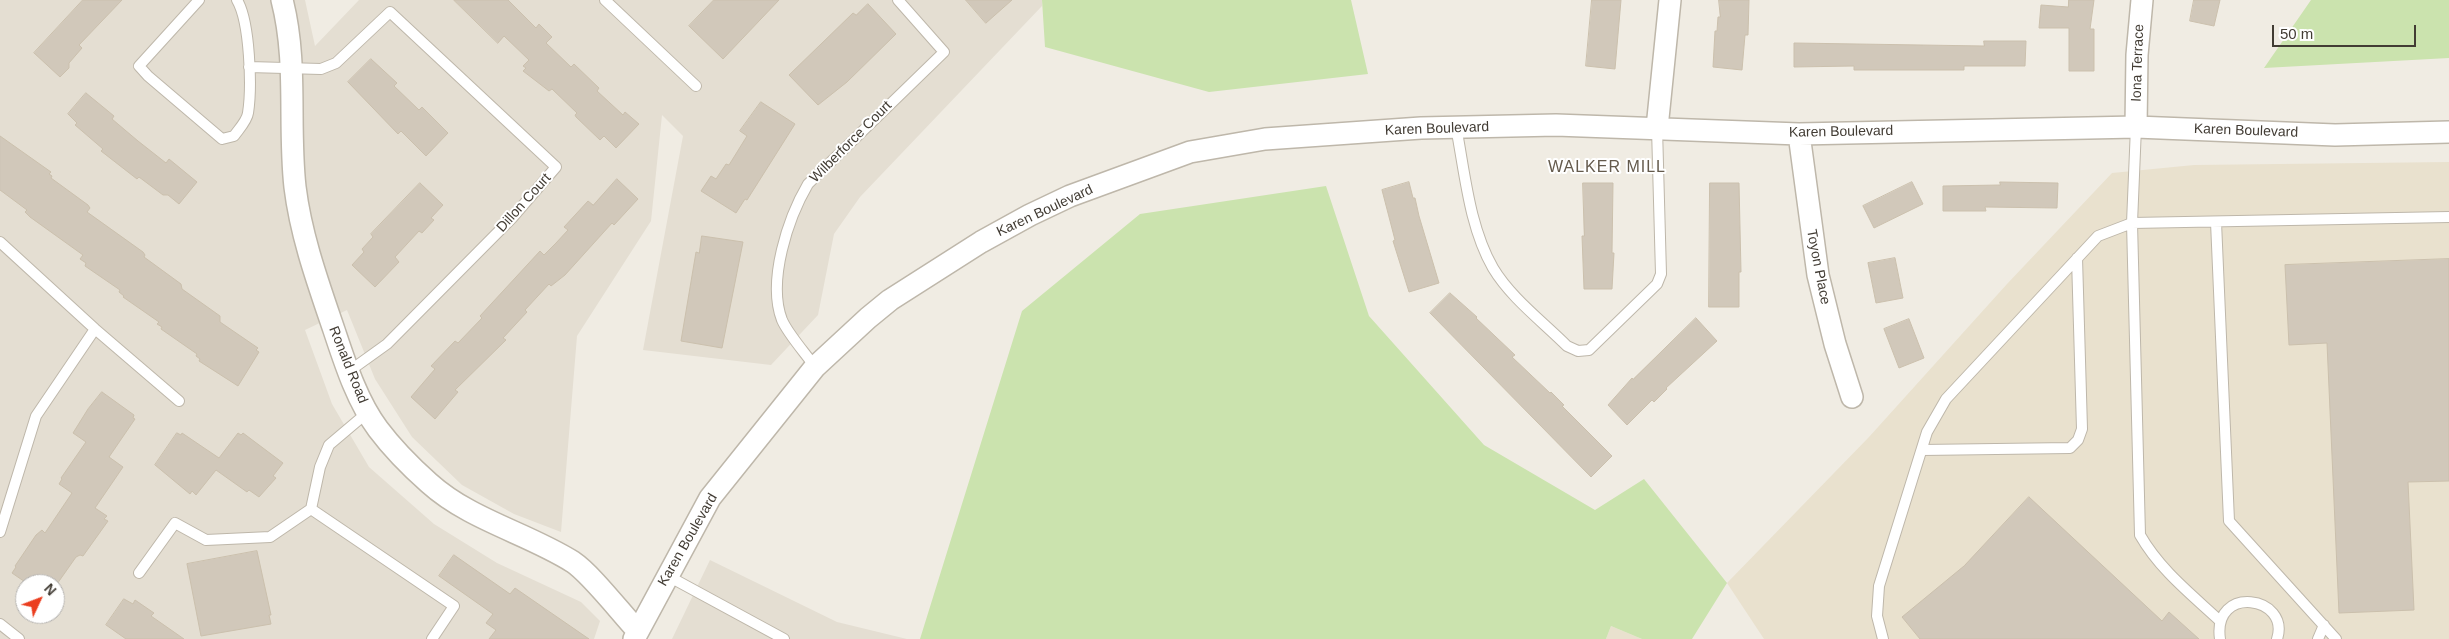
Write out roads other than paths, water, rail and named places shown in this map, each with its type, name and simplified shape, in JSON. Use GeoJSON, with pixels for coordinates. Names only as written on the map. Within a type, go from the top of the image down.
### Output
{"type":"FeatureCollection","features":[{"type":"Feature","properties":{"kind":"street","name":"Ronald Road"},"geometry":{"type":"LineString","coordinates":[[282,0],[290,39],[295,186],[302,226],[317,282],[348,372],[368,412],[377,428],[430,485],[455,503],[574,563],[635,635]]}},
{"type":"Feature","properties":{"kind":"street"},"geometry":{"type":"LineString","coordinates":[[1657,128],[1670,0]]}},
{"type":"Feature","properties":{"kind":"street","name":"Iona Terrace"},"geometry":{"type":"LineString","coordinates":[[2136,127],[2137,55],[2142,0]]}},
{"type":"Feature","properties":{"kind":"street","name":"Karen Boulevard"},"geometry":{"type":"LineString","coordinates":[[635,635],[710,498],[815,367],[890,300],[973,247],[1030,215],[1104,183],[1190,152],[1257,140],[1456,127],[1556,125],[1799,134],[2136,127],[2335,135],[2449,132]]}},
{"type":"Feature","properties":{"kind":"street","name":"Toyon Place"},"geometry":{"type":"LineString","coordinates":[[1799,134],[1818,276],[1852,397]]}},
{"type":"Feature","properties":{"kind":"lane"},"geometry":{"type":"LineString","coordinates":[[199,0],[139,66],[148,76],[222,139],[234,136],[248,115],[249,67],[244,14],[237,0]]}},
{"type":"Feature","properties":{"kind":"lane"},"geometry":{"type":"LineString","coordinates":[[604,0],[696,86]]}},
{"type":"Feature","properties":{"kind":"lane","name":"Wilberforce Court"},"geometry":{"type":"LineString","coordinates":[[815,367],[782,320],[777,291],[783,244],[797,203],[808,184],[944,52],[898,0]]}},
{"type":"Feature","properties":{"kind":"lane","name":"Dillon Court"},"geometry":{"type":"LineString","coordinates":[[292,68],[321,69],[336,63],[390,12],[556,168],[512,218],[387,344],[348,372]]}},
{"type":"Feature","properties":{"kind":"lane"},"geometry":{"type":"LineString","coordinates":[[249,67],[292,68]]}},
{"type":"Feature","properties":{"kind":"lane"},"geometry":{"type":"LineString","coordinates":[[1456,127],[1472,214],[1493,267],[1509,288],[1567,346],[1578,351],[1589,350],[1657,284],[1661,274],[1657,128]]}},
{"type":"Feature","properties":{"kind":"lane"},"geometry":{"type":"LineString","coordinates":[[2136,127],[2132,223],[2140,535],[2151,554],[2166,572],[2220,621]]}},
{"type":"Feature","properties":{"kind":"lane"},"geometry":{"type":"LineString","coordinates":[[1883,639],[1877,616],[1879,586],[1927,432],[1946,399],[2098,236],[2132,223],[2449,217]]}},
{"type":"Feature","properties":{"kind":"lane"},"geometry":{"type":"LineString","coordinates":[[2216,222],[2228,521],[2336,639]]}},
{"type":"Feature","properties":{"kind":"lane"},"geometry":{"type":"LineString","coordinates":[[0,242],[179,401]]}},
{"type":"Feature","properties":{"kind":"lane"},"geometry":{"type":"LineString","coordinates":[[1922,450],[2070,448],[2078,440],[2082,429],[2077,258]]}},
{"type":"Feature","properties":{"kind":"lane"},"geometry":{"type":"LineString","coordinates":[[0,532],[36,416],[96,329]]}},
{"type":"Feature","properties":{"kind":"lane"},"geometry":{"type":"LineString","coordinates":[[139,573],[174,523],[206,540],[270,537],[312,509],[320,466],[329,445],[368,412]]}},
{"type":"Feature","properties":{"kind":"lane"},"geometry":{"type":"LineString","coordinates":[[312,509],[454,606],[432,639]]}},
{"type":"Feature","properties":{"kind":"lane"},"geometry":{"type":"LineString","coordinates":[[668,576],[784,639]]}},
{"type":"Feature","properties":{"kind":"lane"},"geometry":{"type":"LineString","coordinates":[[2220,639],[2220,621],[2232,606],[2240,602],[2258,603],[2267,608],[2274,616],[2278,625],[2277,639]]}},
{"type":"Feature","properties":{"kind":"lane"},"geometry":{"type":"LineString","coordinates":[[0,624],[19,639]]}},
{"type":"Feature","properties":{"kind":"lane"},"geometry":{"type":"LineString","coordinates":[[2318,639],[2324,625]]}},
{"type":"Feature","properties":{"kind":"district","name":"WALKER MILL"},"geometry":{"type":"Point","coordinates":[1607,168]}}]}
